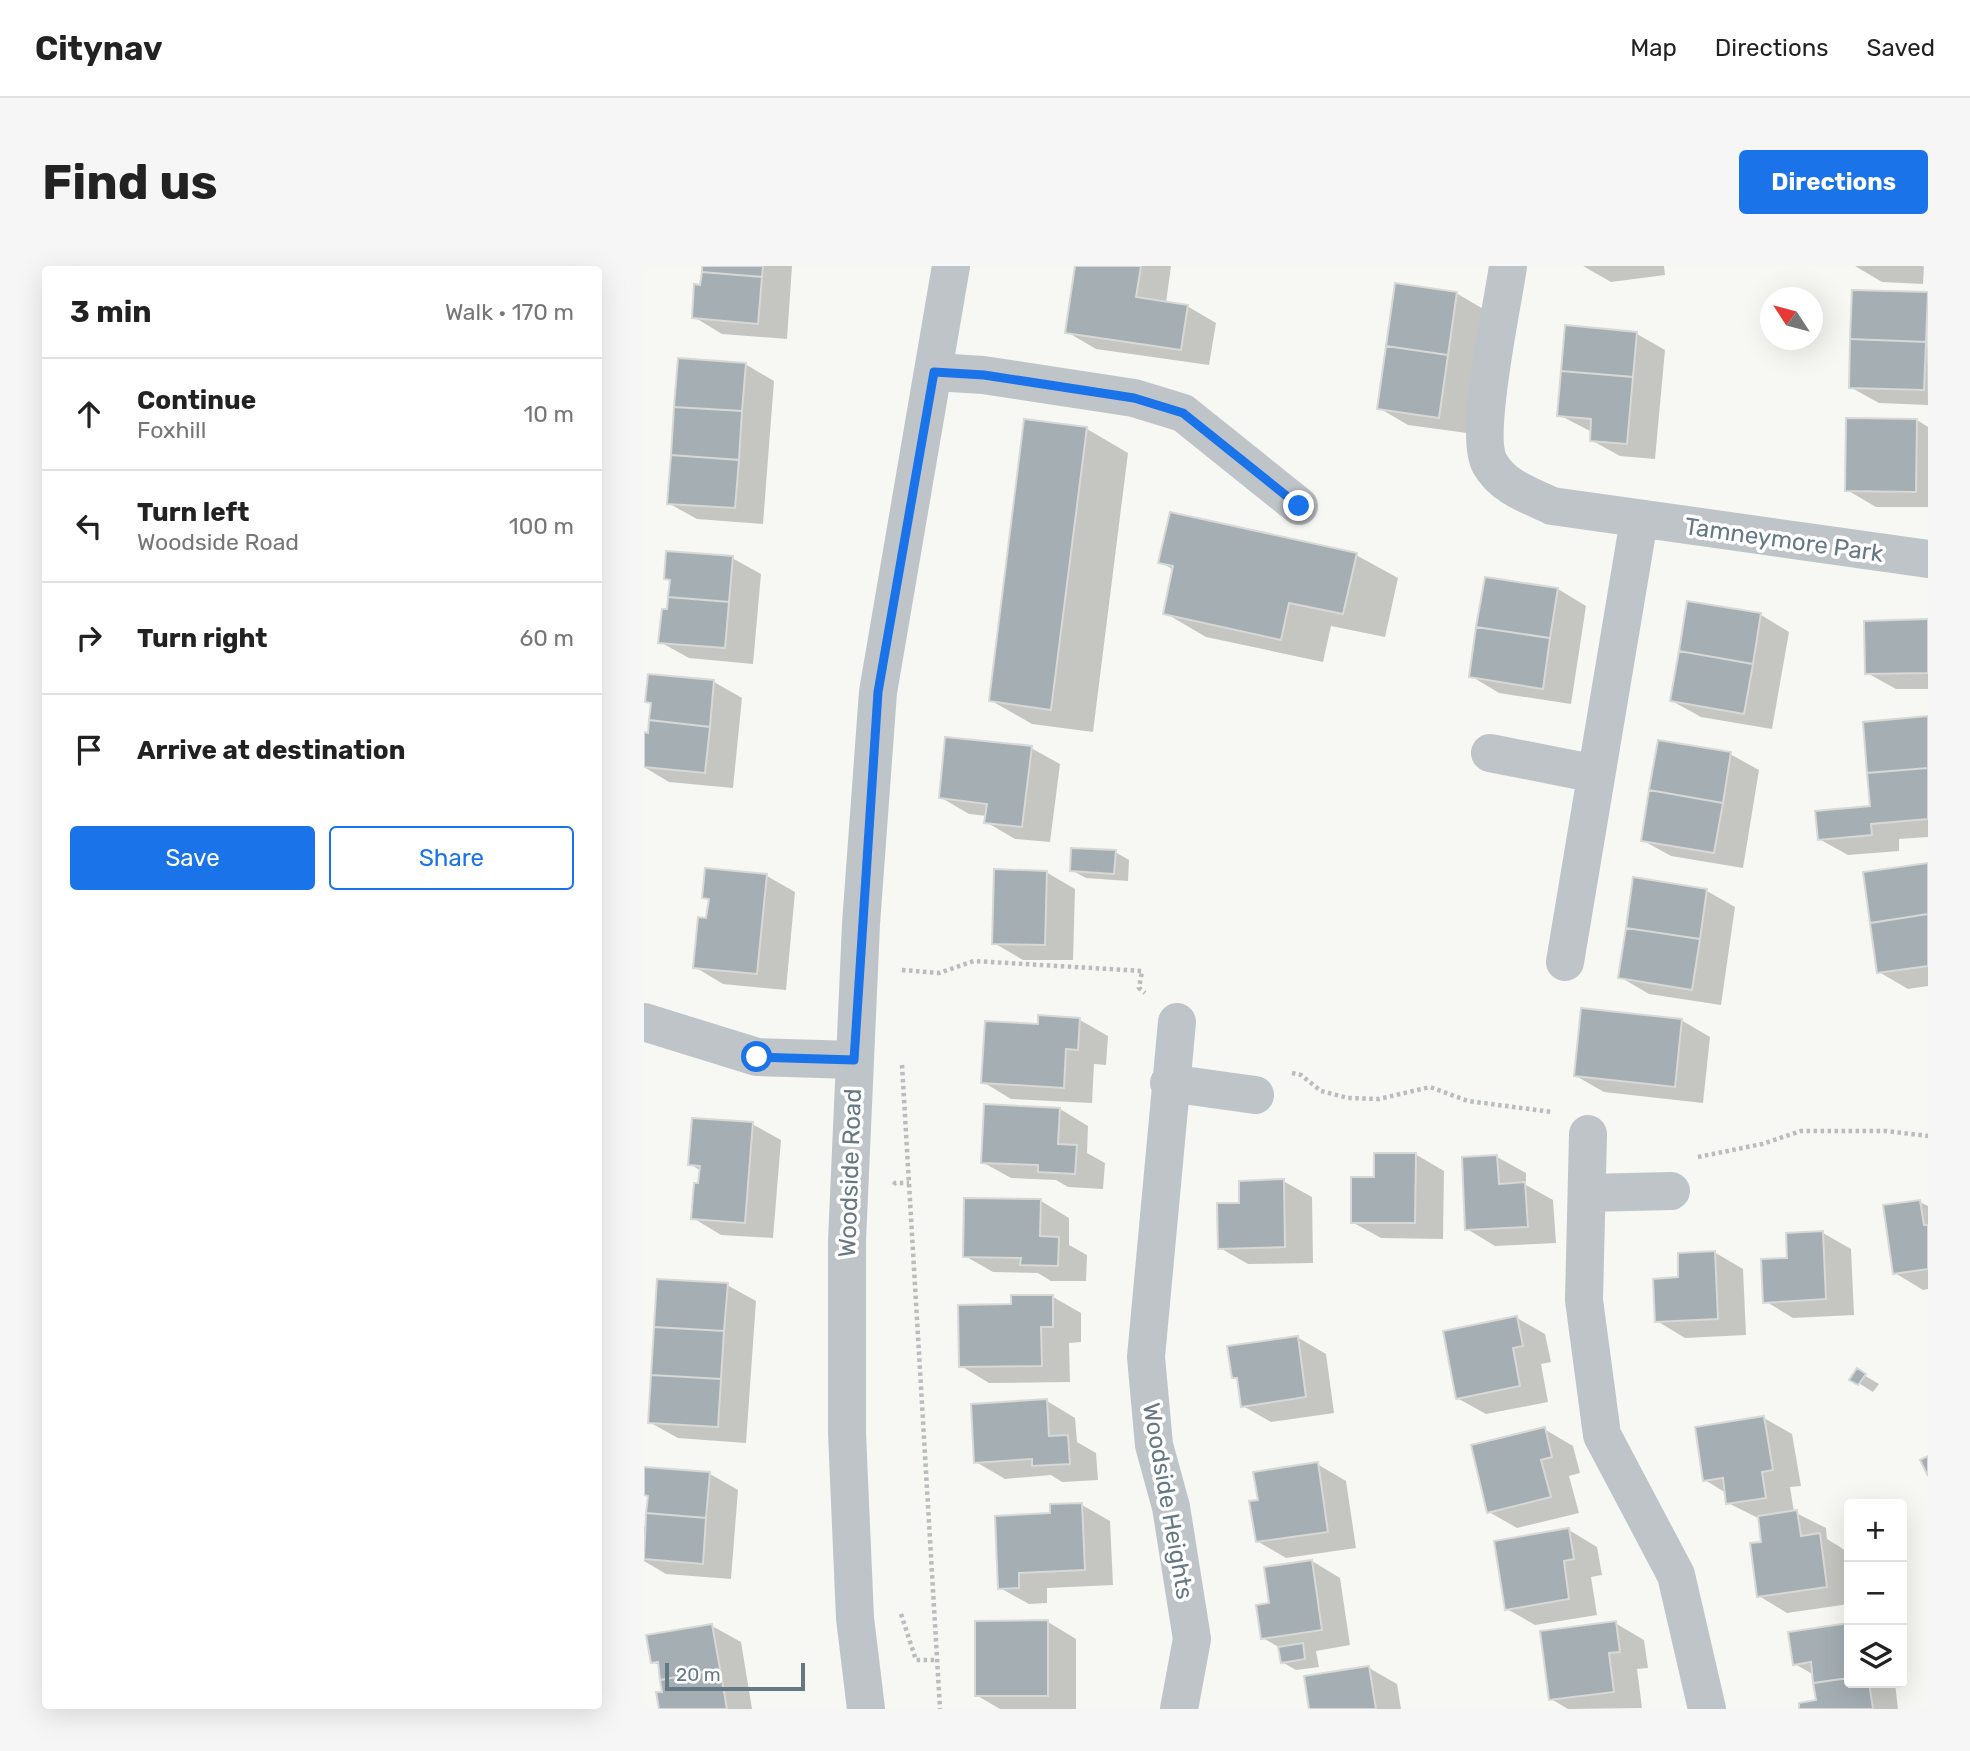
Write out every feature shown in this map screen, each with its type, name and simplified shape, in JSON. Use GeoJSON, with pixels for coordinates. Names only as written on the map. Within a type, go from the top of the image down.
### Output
{"type":"FeatureCollection","features":[{"type":"Feature","properties":{"kind":"street","name":"Woodside Road"},"geometry":{"type":"LineString","coordinates":[[866,1709],[856,1618],[847,1433],[847,1241],[859,966],[878,692],[950,266]]}},
{"type":"Feature","properties":{"kind":"street","name":"Tamneymore Park"},"geometry":{"type":"LineString","coordinates":[[1508,266],[1484,410],[1488,463],[1507,485],[1552,506],[1928,559]]}},
{"type":"Feature","properties":{"kind":"street"},"geometry":{"type":"LineString","coordinates":[[934,372],[984,375],[1134,398],[1183,413],[1299,506]]}},
{"type":"Feature","properties":{"kind":"street"},"geometry":{"type":"LineString","coordinates":[[1565,962],[1639,520]]}},
{"type":"Feature","properties":{"kind":"street"},"geometry":{"type":"LineString","coordinates":[[1490,753],[1596,774]]}},
{"type":"Feature","properties":{"kind":"street"},"geometry":{"type":"LineString","coordinates":[[644,1022],[757,1057],[854,1060]]}},
{"type":"Feature","properties":{"kind":"street","name":"Woodside Heights"},"geometry":{"type":"LineString","coordinates":[[1177,1022],[1169,1083],[1146,1357],[1154,1445],[1171,1507],[1192,1639],[1179,1709]]}},
{"type":"Feature","properties":{"kind":"street"},"geometry":{"type":"LineString","coordinates":[[1169,1083],[1255,1095]]}},
{"type":"Feature","properties":{"kind":"street"},"geometry":{"type":"LineString","coordinates":[[1588,1134],[1584,1300],[1602,1435],[1676,1575],[1707,1709]]}},
{"type":"Feature","properties":{"kind":"street"},"geometry":{"type":"LineString","coordinates":[[1587,1192],[1671,1191]]}},
{"type":"Feature","properties":{"kind":"path"},"geometry":{"type":"LineString","coordinates":[[859,966],[939,973],[974,961],[1142,971]]}},
{"type":"Feature","properties":{"kind":"path"},"geometry":{"type":"LineString","coordinates":[[901,1055],[940,1709]]}},
{"type":"Feature","properties":{"kind":"path"},"geometry":{"type":"LineString","coordinates":[[1348,1098],[1380,1099],[1430,1087],[1468,1101],[1550,1111],[1588,1134]]}},
{"type":"Feature","properties":{"kind":"path"},"geometry":{"type":"LineString","coordinates":[[1671,1191],[1690,1159],[1762,1144],[1801,1131],[1886,1131],[1928,1136]]}},
{"type":"Feature","properties":{"kind":"building"},"geometry":{"type":"Polygon","coordinates":[[[702,266],[763,266],[762,277],[702,272],[702,266]]]}},
{"type":"Feature","properties":{"kind":"building"},"geometry":{"type":"Polygon","coordinates":[[[1075,266],[1141,266],[1136,297],[1188,305],[1181,350],[1065,333],[1075,266]]]}},
{"type":"Feature","properties":{"kind":"building"},"geometry":{"type":"Polygon","coordinates":[[[702,272],[762,277],[758,324],[692,318],[694,284],[700,285],[702,272]]]}},
{"type":"Feature","properties":{"kind":"building"},"geometry":{"type":"Polygon","coordinates":[[[1395,283],[1457,292],[1448,355],[1386,346],[1395,283]]]}},
{"type":"Feature","properties":{"kind":"building"},"geometry":{"type":"Polygon","coordinates":[[[1852,290],[1928,292],[1926,342],[1850,339],[1852,290]]]}},
{"type":"Feature","properties":{"kind":"building"},"geometry":{"type":"Polygon","coordinates":[[[1565,325],[1637,332],[1633,377],[1561,371],[1565,325]]]}},
{"type":"Feature","properties":{"kind":"building"},"geometry":{"type":"Polygon","coordinates":[[[1850,339],[1926,342],[1924,390],[1849,388],[1850,339]]]}},
{"type":"Feature","properties":{"kind":"building"},"geometry":{"type":"Polygon","coordinates":[[[1386,346],[1448,355],[1439,418],[1377,409],[1386,346]]]}},
{"type":"Feature","properties":{"kind":"building"},"geometry":{"type":"Polygon","coordinates":[[[678,358],[746,363],[742,411],[674,407],[678,358]]]}},
{"type":"Feature","properties":{"kind":"building"},"geometry":{"type":"Polygon","coordinates":[[[1561,371],[1633,377],[1627,444],[1590,441],[1591,419],[1557,416],[1561,371]]]}},
{"type":"Feature","properties":{"kind":"building"},"geometry":{"type":"Polygon","coordinates":[[[674,407],[742,411],[739,460],[671,455],[674,407]]]}},
{"type":"Feature","properties":{"kind":"building"},"geometry":{"type":"Polygon","coordinates":[[[1846,418],[1917,419],[1916,492],[1845,491],[1846,418]]]}},
{"type":"Feature","properties":{"kind":"building"},"geometry":{"type":"Polygon","coordinates":[[[1024,419],[1087,427],[1051,710],[989,701],[1024,419]]]}},
{"type":"Feature","properties":{"kind":"building"},"geometry":{"type":"Polygon","coordinates":[[[671,455],[739,460],[735,508],[667,504],[671,455]]]}},
{"type":"Feature","properties":{"kind":"building"},"geometry":{"type":"Polygon","coordinates":[[[1170,512],[1357,553],[1343,614],[1289,603],[1281,640],[1163,614],[1173,566],[1158,563],[1170,512]]]}},
{"type":"Feature","properties":{"kind":"building"},"geometry":{"type":"Polygon","coordinates":[[[666,551],[733,556],[729,602],[668,597],[670,580],[664,579],[666,551]]]}},
{"type":"Feature","properties":{"kind":"building"},"geometry":{"type":"Polygon","coordinates":[[[1485,577],[1558,588],[1550,638],[1476,627],[1485,577]]]}},
{"type":"Feature","properties":{"kind":"building"},"geometry":{"type":"Polygon","coordinates":[[[668,597],[729,602],[725,648],[658,643],[662,609],[667,609],[668,597]]]}},
{"type":"Feature","properties":{"kind":"building"},"geometry":{"type":"Polygon","coordinates":[[[1687,601],[1761,613],[1753,664],[1679,651],[1687,601]]]}},
{"type":"Feature","properties":{"kind":"building"},"geometry":{"type":"Polygon","coordinates":[[[1928,619],[1928,673],[1865,674],[1864,621],[1928,619]]]}},
{"type":"Feature","properties":{"kind":"building"},"geometry":{"type":"Polygon","coordinates":[[[1476,627],[1550,638],[1543,689],[1469,677],[1476,627]]]}},
{"type":"Feature","properties":{"kind":"building"},"geometry":{"type":"Polygon","coordinates":[[[1679,651],[1753,664],[1744,714],[1670,701],[1679,651]]]}},
{"type":"Feature","properties":{"kind":"building"},"geometry":{"type":"Polygon","coordinates":[[[648,674],[714,680],[710,727],[649,720],[651,703],[645,702],[648,674]]]}},
{"type":"Feature","properties":{"kind":"building"},"geometry":{"type":"Polygon","coordinates":[[[1928,716],[1928,768],[1867,773],[1863,722],[1928,716]]]}},
{"type":"Feature","properties":{"kind":"building"},"geometry":{"type":"Polygon","coordinates":[[[649,720],[710,727],[705,773],[644,767],[644,732],[648,733],[649,720]]]}},
{"type":"Feature","properties":{"kind":"building"},"geometry":{"type":"Polygon","coordinates":[[[945,737],[1032,746],[1022,827],[984,823],[987,804],[939,798],[945,737]]]}},
{"type":"Feature","properties":{"kind":"building"},"geometry":{"type":"Polygon","coordinates":[[[1658,740],[1731,752],[1723,803],[1649,790],[1658,740]]]}},
{"type":"Feature","properties":{"kind":"building"},"geometry":{"type":"Polygon","coordinates":[[[1928,768],[1928,819],[1871,824],[1872,835],[1818,840],[1815,811],[1870,806],[1867,773],[1928,768]]]}},
{"type":"Feature","properties":{"kind":"building"},"geometry":{"type":"Polygon","coordinates":[[[1649,790],[1723,803],[1714,853],[1641,841],[1649,790]]]}},
{"type":"Feature","properties":{"kind":"building"},"geometry":{"type":"Polygon","coordinates":[[[1071,848],[1116,850],[1114,874],[1070,871],[1071,848]]]}},
{"type":"Feature","properties":{"kind":"building"},"geometry":{"type":"Polygon","coordinates":[[[1928,863],[1928,914],[1870,923],[1863,872],[1928,863]]]}},
{"type":"Feature","properties":{"kind":"building"},"geometry":{"type":"Polygon","coordinates":[[[705,868],[767,874],[757,974],[693,968],[698,917],[706,918],[709,899],[702,898],[705,868]]]}},
{"type":"Feature","properties":{"kind":"building"},"geometry":{"type":"Polygon","coordinates":[[[994,869],[1047,871],[1045,945],[992,944],[994,869]]]}},
{"type":"Feature","properties":{"kind":"building"},"geometry":{"type":"Polygon","coordinates":[[[1633,877],[1707,889],[1700,939],[1626,928],[1633,877]]]}},
{"type":"Feature","properties":{"kind":"building"},"geometry":{"type":"Polygon","coordinates":[[[1928,914],[1928,966],[1877,973],[1870,923],[1928,914]]]}},
{"type":"Feature","properties":{"kind":"building"},"geometry":{"type":"Polygon","coordinates":[[[1626,928],[1700,939],[1692,990],[1618,978],[1626,928]]]}},
{"type":"Feature","properties":{"kind":"building"},"geometry":{"type":"Polygon","coordinates":[[[1581,1008],[1682,1019],[1675,1087],[1574,1076],[1581,1008]]]}},
{"type":"Feature","properties":{"kind":"building"},"geometry":{"type":"Polygon","coordinates":[[[1038,1015],[1080,1018],[1078,1050],[1066,1049],[1064,1088],[981,1083],[985,1021],[1038,1024],[1038,1015]]]}},
{"type":"Feature","properties":{"kind":"building"},"geometry":{"type":"Polygon","coordinates":[[[984,1104],[1060,1108],[1058,1144],[1077,1145],[1075,1174],[1038,1172],[1038,1165],[981,1163],[984,1104]]]}},
{"type":"Feature","properties":{"kind":"building"},"geometry":{"type":"Polygon","coordinates":[[[692,1118],[753,1122],[745,1223],[691,1219],[694,1183],[698,1183],[700,1166],[688,1165],[692,1118]]]}},
{"type":"Feature","properties":{"kind":"building"},"geometry":{"type":"Polygon","coordinates":[[[1374,1153],[1416,1153],[1415,1223],[1351,1223],[1351,1177],[1374,1177],[1374,1153]]]}},
{"type":"Feature","properties":{"kind":"building"},"geometry":{"type":"Polygon","coordinates":[[[1497,1155],[1499,1184],[1525,1182],[1528,1227],[1465,1230],[1462,1157],[1497,1155]]]}},
{"type":"Feature","properties":{"kind":"building"},"geometry":{"type":"Polygon","coordinates":[[[1284,1179],[1285,1247],[1218,1249],[1217,1203],[1239,1203],[1239,1181],[1284,1179]]]}},
{"type":"Feature","properties":{"kind":"building"},"geometry":{"type":"Polygon","coordinates":[[[964,1198],[1041,1199],[1040,1236],[1059,1237],[1058,1266],[1020,1265],[1021,1258],[963,1257],[964,1198]]]}},
{"type":"Feature","properties":{"kind":"building"},"geometry":{"type":"Polygon","coordinates":[[[1920,1200],[1924,1225],[1928,1225],[1928,1269],[1893,1274],[1883,1205],[1920,1200]]]}},
{"type":"Feature","properties":{"kind":"building"},"geometry":{"type":"Polygon","coordinates":[[[1823,1231],[1826,1299],[1763,1303],[1761,1259],[1787,1258],[1786,1233],[1823,1231]]]}},
{"type":"Feature","properties":{"kind":"building"},"geometry":{"type":"Polygon","coordinates":[[[1715,1251],[1718,1319],[1655,1322],[1653,1279],[1678,1277],[1678,1253],[1715,1251]]]}},
{"type":"Feature","properties":{"kind":"building"},"geometry":{"type":"Polygon","coordinates":[[[657,1279],[728,1283],[724,1331],[654,1327],[657,1279]]]}},
{"type":"Feature","properties":{"kind":"building"},"geometry":{"type":"Polygon","coordinates":[[[1011,1295],[1053,1295],[1053,1327],[1041,1327],[1042,1366],[959,1367],[958,1305],[1011,1304],[1011,1295]]]}},
{"type":"Feature","properties":{"kind":"building"},"geometry":{"type":"Polygon","coordinates":[[[1517,1316],[1523,1346],[1513,1348],[1520,1386],[1456,1399],[1443,1331],[1517,1316]]]}},
{"type":"Feature","properties":{"kind":"building"},"geometry":{"type":"Polygon","coordinates":[[[654,1327],[724,1331],[721,1379],[651,1375],[654,1327]]]}},
{"type":"Feature","properties":{"kind":"building"},"geometry":{"type":"Polygon","coordinates":[[[1298,1336],[1306,1397],[1241,1407],[1237,1378],[1232,1378],[1227,1346],[1298,1336]]]}},
{"type":"Feature","properties":{"kind":"building"},"geometry":{"type":"Polygon","coordinates":[[[1857,1368],[1866,1374],[1858,1385],[1849,1380],[1857,1368]]]}},
{"type":"Feature","properties":{"kind":"building"},"geometry":{"type":"Polygon","coordinates":[[[651,1375],[721,1379],[718,1427],[648,1423],[651,1375]]]}},
{"type":"Feature","properties":{"kind":"building"},"geometry":{"type":"Polygon","coordinates":[[[1047,1399],[1049,1436],[1068,1435],[1070,1464],[1032,1466],[1032,1459],[974,1463],[971,1404],[1047,1399]]]}},
{"type":"Feature","properties":{"kind":"building"},"geometry":{"type":"Polygon","coordinates":[[[1764,1416],[1773,1470],[1762,1472],[1766,1498],[1726,1504],[1723,1478],[1703,1481],[1695,1427],[1764,1416]]]}},
{"type":"Feature","properties":{"kind":"building"},"geometry":{"type":"Polygon","coordinates":[[[1545,1427],[1552,1457],[1541,1460],[1551,1497],[1487,1513],[1471,1445],[1545,1427]]]}},
{"type":"Feature","properties":{"kind":"building"},"geometry":{"type":"Polygon","coordinates":[[[1928,1456],[1928,1476],[1920,1460],[1928,1456]]]}},
{"type":"Feature","properties":{"kind":"building"},"geometry":{"type":"Polygon","coordinates":[[[1318,1462],[1328,1532],[1256,1542],[1249,1501],[1258,1500],[1253,1472],[1318,1462]]]}},
{"type":"Feature","properties":{"kind":"building"},"geometry":{"type":"Polygon","coordinates":[[[644,1467],[710,1472],[706,1518],[646,1513],[648,1496],[644,1495],[644,1467]]]}},
{"type":"Feature","properties":{"kind":"building"},"geometry":{"type":"Polygon","coordinates":[[[1082,1503],[1085,1570],[1019,1573],[1019,1588],[998,1589],[995,1516],[1050,1513],[1050,1504],[1082,1503]]]}},
{"type":"Feature","properties":{"kind":"building"},"geometry":{"type":"Polygon","coordinates":[[[1797,1510],[1801,1536],[1820,1533],[1827,1587],[1757,1597],[1750,1543],[1761,1542],[1758,1516],[1797,1510]]]}},
{"type":"Feature","properties":{"kind":"building"},"geometry":{"type":"Polygon","coordinates":[[[646,1513],[706,1518],[703,1564],[644,1559],[646,1513]]]}},
{"type":"Feature","properties":{"kind":"building"},"geometry":{"type":"Polygon","coordinates":[[[1569,1528],[1574,1559],[1564,1561],[1569,1599],[1505,1610],[1494,1541],[1569,1528]]]}},
{"type":"Feature","properties":{"kind":"building"},"geometry":{"type":"Polygon","coordinates":[[[1312,1560],[1322,1630],[1261,1639],[1256,1605],[1269,1603],[1264,1567],[1312,1560]]]}},
{"type":"Feature","properties":{"kind":"building"},"geometry":{"type":"Polygon","coordinates":[[[1048,1620],[1048,1696],[975,1696],[975,1621],[1048,1620]]]}},
{"type":"Feature","properties":{"kind":"building"},"geometry":{"type":"Polygon","coordinates":[[[1616,1621],[1620,1652],[1609,1653],[1614,1692],[1549,1700],[1540,1631],[1616,1621]]]}},
{"type":"Feature","properties":{"kind":"building"},"geometry":{"type":"Polygon","coordinates":[[[712,1624],[720,1669],[660,1680],[658,1662],[651,1663],[646,1635],[712,1624]]]}},
{"type":"Feature","properties":{"kind":"building"},"geometry":{"type":"Polygon","coordinates":[[[1844,1624],[1844,1679],[1813,1683],[1811,1662],[1793,1665],[1788,1632],[1844,1624]]]}},
{"type":"Feature","properties":{"kind":"building"},"geometry":{"type":"Polygon","coordinates":[[[1303,1643],[1305,1659],[1281,1663],[1278,1647],[1303,1643]]]}},
{"type":"Feature","properties":{"kind":"building"},"geometry":{"type":"Polygon","coordinates":[[[1369,1666],[1376,1709],[1309,1709],[1304,1676],[1369,1666]]]}},
{"type":"Feature","properties":{"kind":"building"},"geometry":{"type":"Polygon","coordinates":[[[720,1669],[727,1709],[659,1709],[656,1692],[662,1692],[660,1680],[720,1669]]]}},
{"type":"Feature","properties":{"kind":"building"},"geometry":{"type":"Polygon","coordinates":[[[1844,1679],[1844,1688],[1870,1688],[1873,1709],[1799,1709],[1799,1703],[1816,1700],[1813,1683],[1844,1679]]]}},
{"type":"Feature","properties":{"kind":"route"},"geometry":{"type":"LineString","coordinates":[[757,1057],[854,1060],[878,692],[934,372],[984,375],[1134,398],[1183,413],[1299,506]]}}]}
